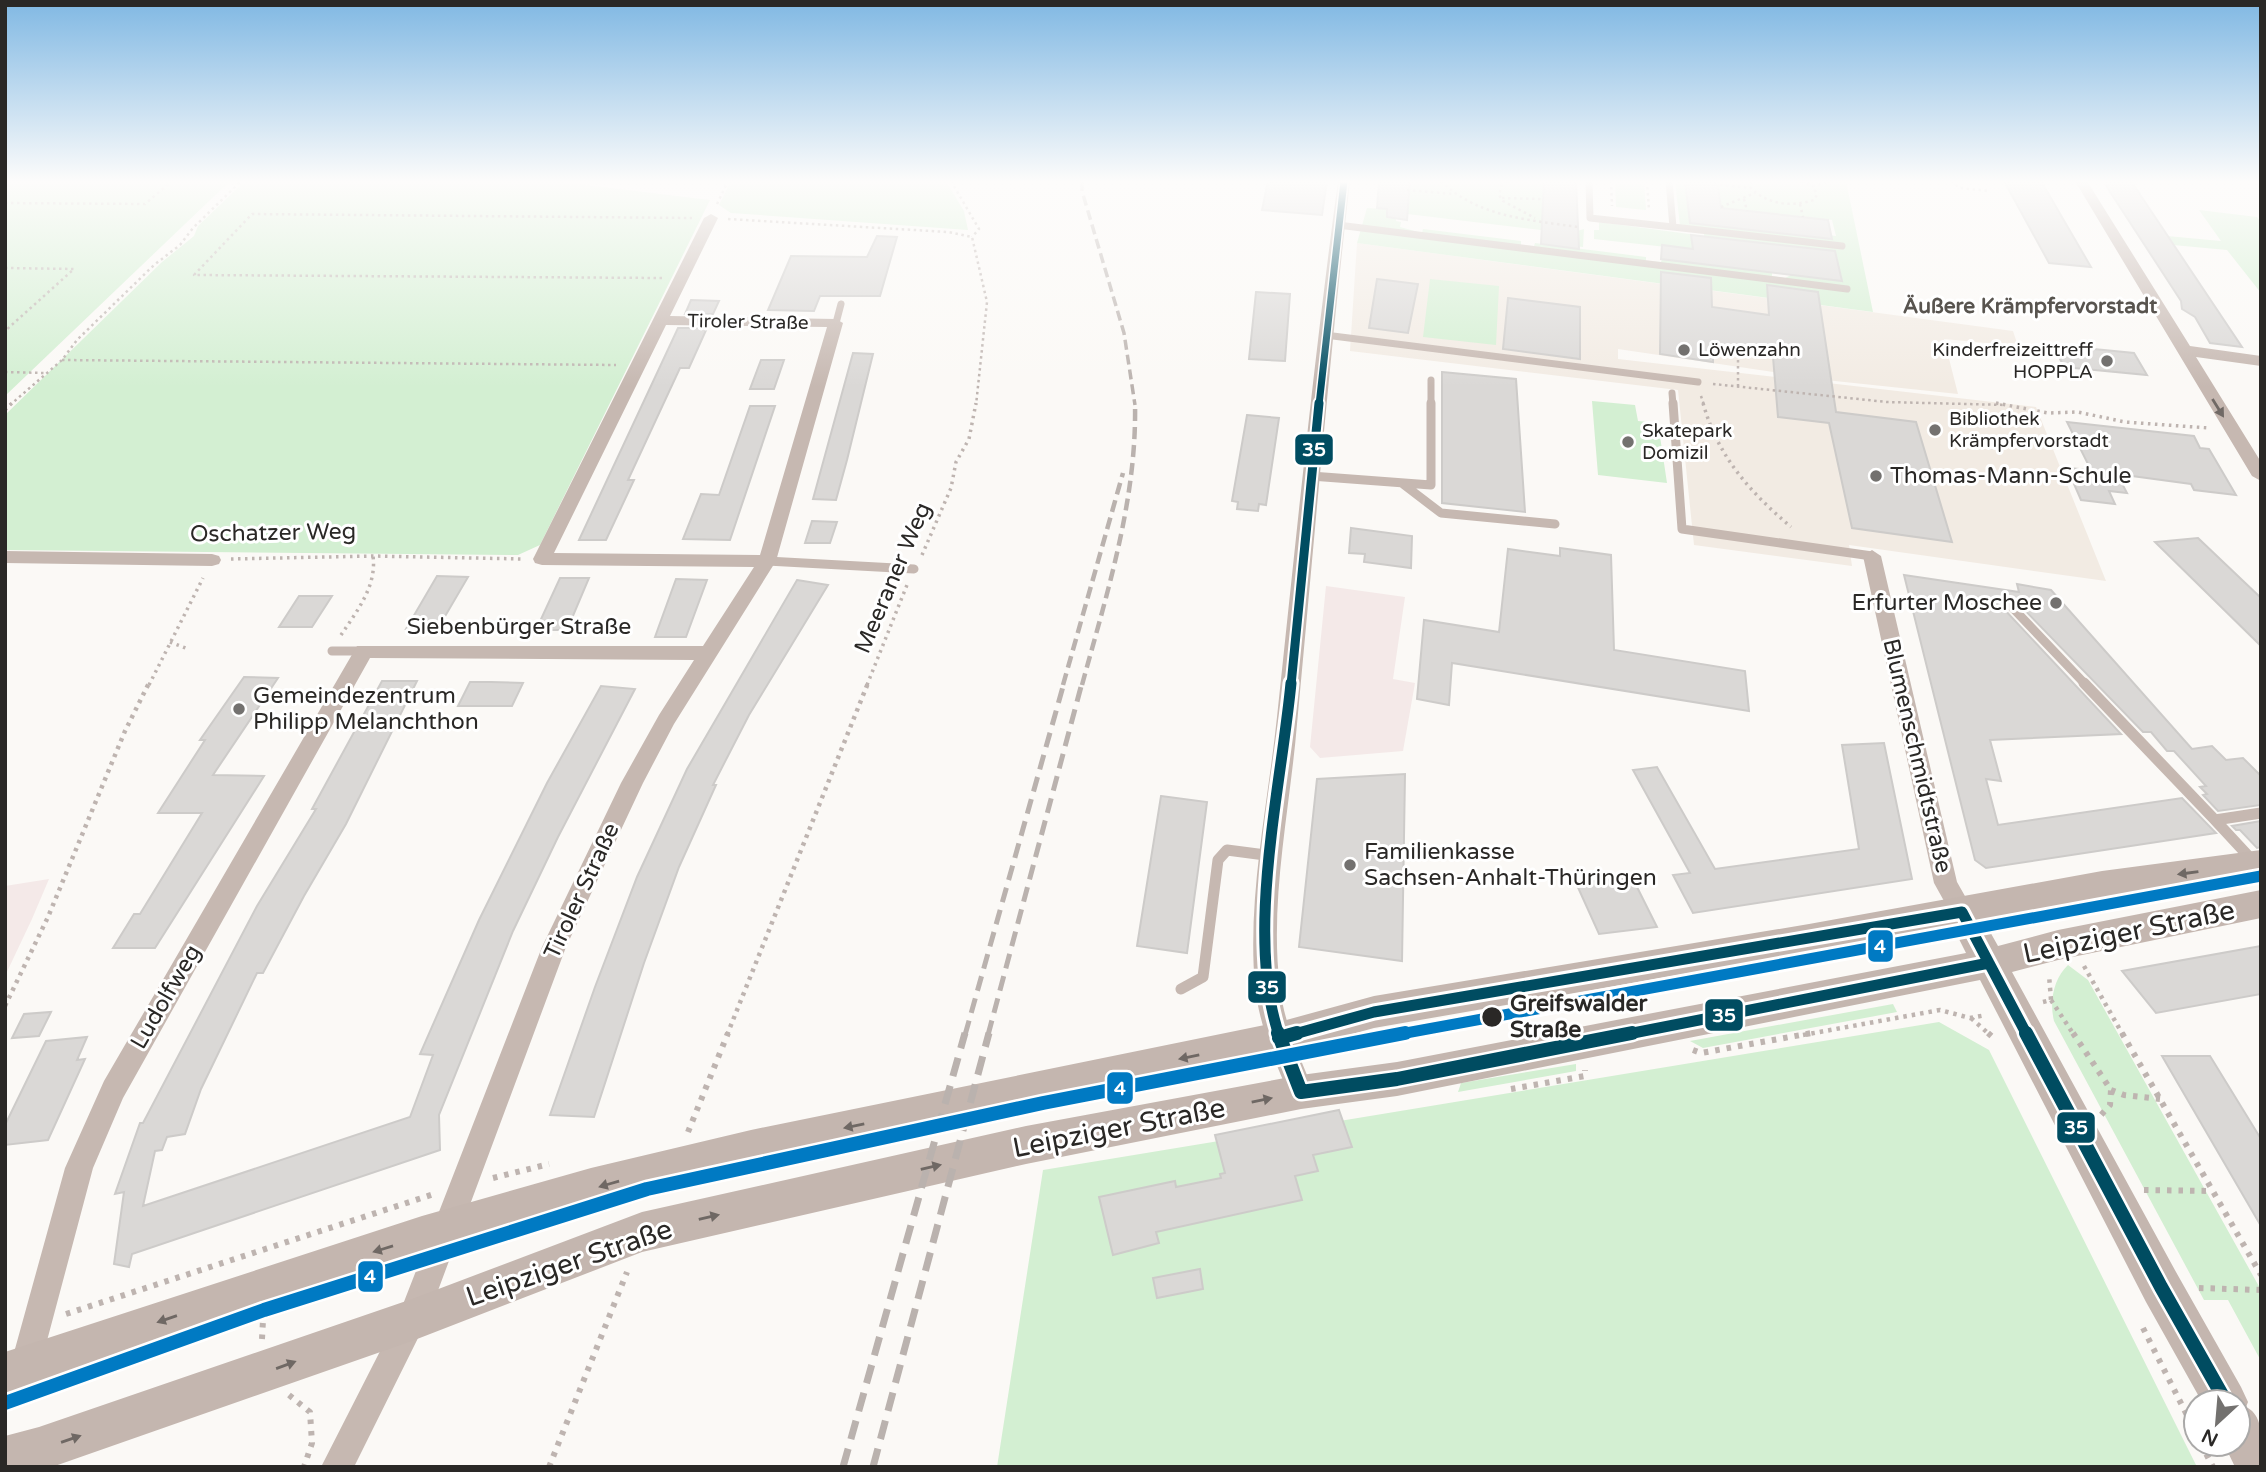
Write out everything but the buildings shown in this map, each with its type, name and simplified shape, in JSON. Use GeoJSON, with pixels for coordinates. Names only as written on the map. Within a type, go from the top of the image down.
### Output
{"type":"FeatureCollection","features":[{"type":"Feature","properties":{"kind":"main road","name":"Leipziger Straße"},"geometry":{"type":"LineString","coordinates":[[15,1371],[267,1267],[449,1229],[675,1166],[909,1114],[1279,1038],[1374,1012],[1962,912],[2102,885],[2258,864]]}},
{"type":"Feature","properties":{"kind":"main road","name":"Leipziger Straße"},"geometry":{"type":"LineString","coordinates":[[5,1458],[273,1383],[412,1320],[642,1232],[1026,1145],[1301,1092],[1410,1077],[1989,963],[2058,946],[2257,909]]}},
{"type":"Feature","properties":{"kind":"main road"},"geometry":{"type":"LineString","coordinates":[[1962,912],[2161,1287],[2218,1388]]}},
{"type":"Feature","properties":{"kind":"street"},"geometry":{"type":"LineString","coordinates":[[695,250],[542,559],[767,561]]}},
{"type":"Feature","properties":{"kind":"street"},"geometry":{"type":"LineString","coordinates":[[1301,1092],[1272,1019],[1267,984],[1265,919],[1335,250]]}},
{"type":"Feature","properties":{"kind":"street"},"geometry":{"type":"LineString","coordinates":[[2122,250],[2261,476]]}},
{"type":"Feature","properties":{"kind":"street","name":"Tiroler Straße"},"geometry":{"type":"LineString","coordinates":[[337,1467],[412,1320],[449,1229],[554,947],[632,783],[706,653],[767,561],[839,314],[661,320]]}},
{"type":"Feature","properties":{"kind":"street"},"geometry":{"type":"LineString","coordinates":[[2182,351],[2261,361]]}},
{"type":"Feature","properties":{"kind":"street","name":"Blumenschmidtstraße"},"geometry":{"type":"LineString","coordinates":[[1872,556],[1946,883],[1962,912]]}},
{"type":"Feature","properties":{"kind":"street","name":"Oschatzer Weg"},"geometry":{"type":"LineString","coordinates":[[5,557],[212,560]]}},
{"type":"Feature","properties":{"kind":"street","name":"Siebenbürger Straße"},"geometry":{"type":"LineString","coordinates":[[365,651],[706,653]]}},
{"type":"Feature","properties":{"kind":"street","name":"Ludolfweg"},"geometry":{"type":"LineString","coordinates":[[15,1371],[36,1324],[79,1168],[113,1090],[365,651]]}},
{"type":"Feature","properties":{"kind":"lane"},"geometry":{"type":"LineString","coordinates":[[1534,250],[1847,289]]}},
{"type":"Feature","properties":{"kind":"lane"},"geometry":{"type":"LineString","coordinates":[[1325,335],[1698,382]]}},
{"type":"Feature","properties":{"kind":"lane"},"geometry":{"type":"LineString","coordinates":[[1311,476],[1431,485],[1431,380]]}},
{"type":"Feature","properties":{"kind":"lane"},"geometry":{"type":"LineString","coordinates":[[1672,393],[1682,529],[1872,556]]}},
{"type":"Feature","properties":{"kind":"lane"},"geometry":{"type":"LineString","coordinates":[[1401,483],[1441,513],[1555,524]]}},
{"type":"Feature","properties":{"kind":"lane"},"geometry":{"type":"LineString","coordinates":[[767,561],[914,569]]}},
{"type":"Feature","properties":{"kind":"lane"},"geometry":{"type":"LineString","coordinates":[[2008,603],[2258,864]]}},
{"type":"Feature","properties":{"kind":"lane","name":"Siebenbürger Straße"},"geometry":{"type":"LineString","coordinates":[[332,651],[365,651]]}},
{"type":"Feature","properties":{"kind":"lane"},"geometry":{"type":"LineString","coordinates":[[2215,820],[2261,813]]}},
{"type":"Feature","properties":{"kind":"lane"},"geometry":{"type":"LineString","coordinates":[[1181,989],[1203,977],[1218,860],[1227,850],[1273,856]]}},
{"type":"Feature","properties":{"kind":"path"},"geometry":{"type":"LineString","coordinates":[[5,410],[47,373],[154,265],[174,250]]}},
{"type":"Feature","properties":{"kind":"path"},"geometry":{"type":"LineString","coordinates":[[218,250],[194,275],[681,278]]}},
{"type":"Feature","properties":{"kind":"path","name":"Meeraner Weg"},"geometry":{"type":"LineString","coordinates":[[675,1166],[914,569],[941,514],[951,488],[956,462],[969,439],[975,416],[987,302],[975,250]]}},
{"type":"Feature","properties":{"kind":"path"},"geometry":{"type":"LineString","coordinates":[[5,268],[74,269],[5,331]]}},
{"type":"Feature","properties":{"kind":"path"},"geometry":{"type":"LineString","coordinates":[[61,359],[638,365]]}},
{"type":"Feature","properties":{"kind":"path"},"geometry":{"type":"LineString","coordinates":[[1738,360],[1738,387]]}},
{"type":"Feature","properties":{"kind":"path"},"geometry":{"type":"LineString","coordinates":[[5,372],[47,373]]}},
{"type":"Feature","properties":{"kind":"path"},"geometry":{"type":"LineString","coordinates":[[1796,532],[1740,478],[1720,452],[1707,419],[1698,382],[1887,402],[1994,403],[2048,412],[2078,412],[2125,422],[2231,429]]}},
{"type":"Feature","properties":{"kind":"path"},"geometry":{"type":"LineString","coordinates":[[332,651],[363,599],[376,567],[373,556]]}},
{"type":"Feature","properties":{"kind":"path","name":"Oschatzer Weg"},"geometry":{"type":"LineString","coordinates":[[212,560],[373,556],[542,559]]}},
{"type":"Feature","properties":{"kind":"path"},"geometry":{"type":"LineString","coordinates":[[5,1006],[48,916],[125,731],[212,560]]}},
{"type":"Feature","properties":{"kind":"path"},"geometry":{"type":"LineString","coordinates":[[170,642],[188,649]]}},
{"type":"Feature","properties":{"kind":"path"},"geometry":{"type":"LineString","coordinates":[[2077,954],[2261,1275]]}},
{"type":"Feature","properties":{"kind":"path"},"geometry":{"type":"LineString","coordinates":[[2051,1000],[2111,1090],[2124,1095],[2161,1099]]}},
{"type":"Feature","properties":{"kind":"path"},"geometry":{"type":"LineString","coordinates":[[2081,1135],[2110,1105],[2111,1090]]}},
{"type":"Feature","properties":{"kind":"path"},"geometry":{"type":"LineString","coordinates":[[36,1324],[267,1267],[465,1184]]}},
{"type":"Feature","properties":{"kind":"path"},"geometry":{"type":"LineString","coordinates":[[2110,1190],[2213,1191]]}},
{"type":"Feature","properties":{"kind":"path"},"geometry":{"type":"LineString","coordinates":[[267,1267],[273,1383],[310,1412],[312,1443],[304,1467]]}},
{"type":"Feature","properties":{"kind":"path"},"geometry":{"type":"LineString","coordinates":[[549,1467],[629,1268]]}},
{"type":"Feature","properties":{"kind":"path"},"geometry":{"type":"LineString","coordinates":[[2161,1287],[2261,1290]]}},
{"type":"Feature","properties":{"kind":"shaded area","name":"Thomas-Mann-Schule"},"geometry":{"type":"Polygon","coordinates":[[[1357,250],[1407,250],[2013,331],[2018,346],[1944,339],[1958,394],[1835,381],[1618,349],[1618,359],[2036,407],[2106,581],[1849,545],[1852,566],[1694,545],[1678,390],[1350,351],[1357,250]]]}},
{"type":"Feature","properties":{"kind":"shaded area"},"geometry":{"type":"Polygon","coordinates":[[[1326,586],[1405,597],[1393,679],[1415,683],[1403,751],[1320,758],[1310,747],[1326,586]]]}},
{"type":"Feature","properties":{"kind":"shaded area"},"geometry":{"type":"Polygon","coordinates":[[[49,879],[32,919],[5,976],[5,886],[49,879]]]}},
{"type":"Feature","properties":{"kind":"green space"},"geometry":{"type":"Polygon","coordinates":[[[5,250],[158,250],[5,396],[5,250]]]}},
{"type":"Feature","properties":{"kind":"green space"},"geometry":{"type":"Polygon","coordinates":[[[177,250],[686,250],[540,545],[518,555],[5,550],[5,415],[177,250]]]}},
{"type":"Feature","properties":{"kind":"green space"},"geometry":{"type":"Polygon","coordinates":[[[1407,250],[1588,250],[1646,257],[1646,261],[1661,262],[1662,259],[1772,272],[1772,276],[1785,278],[1791,275],[1841,281],[1838,266],[1691,250],[1860,250],[1873,312],[1407,250]]]}},
{"type":"Feature","properties":{"kind":"green space"},"geometry":{"type":"Polygon","coordinates":[[[2224,250],[2261,250],[2261,293],[2227,250],[2224,250]]]}},
{"type":"Feature","properties":{"kind":"green space"},"geometry":{"type":"Polygon","coordinates":[[[1430,279],[1499,286],[1496,345],[1423,337],[1430,279]]]}},
{"type":"Feature","properties":{"kind":"green space","name":"Skatepark Domizil"},"geometry":{"type":"Polygon","coordinates":[[[1592,401],[1635,405],[1638,421],[1658,423],[1667,483],[1598,475],[1592,401]]]}},
{"type":"Feature","properties":{"kind":"green space"},"geometry":{"type":"Polygon","coordinates":[[[2068,965],[2088,980],[2261,1290],[2261,1361],[2228,1300],[2204,1300],[2054,1021],[2054,990],[2059,976],[2068,965]]]}},
{"type":"Feature","properties":{"kind":"green space"},"geometry":{"type":"Polygon","coordinates":[[[1893,1004],[1897,1012],[1703,1048],[1690,1041],[1893,1004]]]}},
{"type":"Feature","properties":{"kind":"green space"},"geometry":{"type":"Polygon","coordinates":[[[1939,1022],[1989,1050],[2182,1437],[2182,1458],[2193,1458],[2197,1467],[997,1467],[1043,1170],[1939,1022]]]}},
{"type":"Feature","properties":{"kind":"green space"},"geometry":{"type":"Polygon","coordinates":[[[1576,1064],[1576,1071],[1458,1092],[1461,1083],[1576,1064]]]}},
{"type":"Feature","properties":{"kind":"railway"},"geometry":{"type":"LineString","coordinates":[[1099,250],[1124,333],[1135,405]]}},
{"type":"Feature","properties":{"kind":"railway"},"geometry":{"type":"LineString","coordinates":[[1082,685],[1126,511],[1135,405]]}},
{"type":"Feature","properties":{"kind":"railway"},"geometry":{"type":"LineString","coordinates":[[1063,685],[1123,473]]}},
{"type":"Feature","properties":{"kind":"railway"},"geometry":{"type":"LineString","coordinates":[[965,1035],[1064,683]]}},
{"type":"Feature","properties":{"kind":"railway"},"geometry":{"type":"LineString","coordinates":[[988,1035],[1082,683]]}},
{"type":"Feature","properties":{"kind":"railway"},"geometry":{"type":"LineString","coordinates":[[843,1467],[965,1033]]}},
{"type":"Feature","properties":{"kind":"railway"},"geometry":{"type":"LineString","coordinates":[[873,1467],[989,1033]]}},
{"type":"Feature","properties":{"kind":"transit line","name":"35"},"geometry":{"type":"LineString","coordinates":[[1336,250],[1265,922],[1269,1001],[1301,1092],[1397,1079],[1989,963]]}},
{"type":"Feature","properties":{"kind":"transit line","name":"4"},"geometry":{"type":"LineString","coordinates":[[5,1403],[264,1310],[647,1189],[1043,1103],[1383,1037],[2261,876]]}},
{"type":"Feature","properties":{"kind":"transit line","name":"35"},"geometry":{"type":"LineString","coordinates":[[1279,1038],[1374,1012],[1962,912],[2161,1287],[2218,1388]]}},
{"type":"Feature","properties":{"kind":"place","name":"Löwenzahn"},"geometry":{"type":"Point","coordinates":[1684,350]}},
{"type":"Feature","properties":{"kind":"place","name":"Kinderfreizeittreff HOPPLA"},"geometry":{"type":"Point","coordinates":[2107,361]}},
{"type":"Feature","properties":{"kind":"place","name":"Bibliothek Krämpfervorstadt"},"geometry":{"type":"Point","coordinates":[1935,430]}},
{"type":"Feature","properties":{"kind":"place","name":"Skatepark Domizil"},"geometry":{"type":"Point","coordinates":[1628,442]}},
{"type":"Feature","properties":{"kind":"place","name":"Thomas-Mann-Schule"},"geometry":{"type":"Point","coordinates":[1876,476]}},
{"type":"Feature","properties":{"kind":"place","name":"Erfurter Moschee"},"geometry":{"type":"Point","coordinates":[2056,603]}},
{"type":"Feature","properties":{"kind":"place","name":"Gemeindezentrum Philipp Melanchthon"},"geometry":{"type":"Point","coordinates":[239,709]}},
{"type":"Feature","properties":{"kind":"place","name":"Familienkasse Sachsen-Anhalt-Thüringen"},"geometry":{"type":"Point","coordinates":[1350,865]}},
{"type":"Feature","properties":{"kind":"place","name":"Greifswalder Straße"},"geometry":{"type":"Point","coordinates":[1492,1017]}},
{"type":"Feature","properties":{"kind":"district","name":"Äußere Krämpfervorstadt"},"geometry":{"type":"Point","coordinates":[2030,306]}}]}
